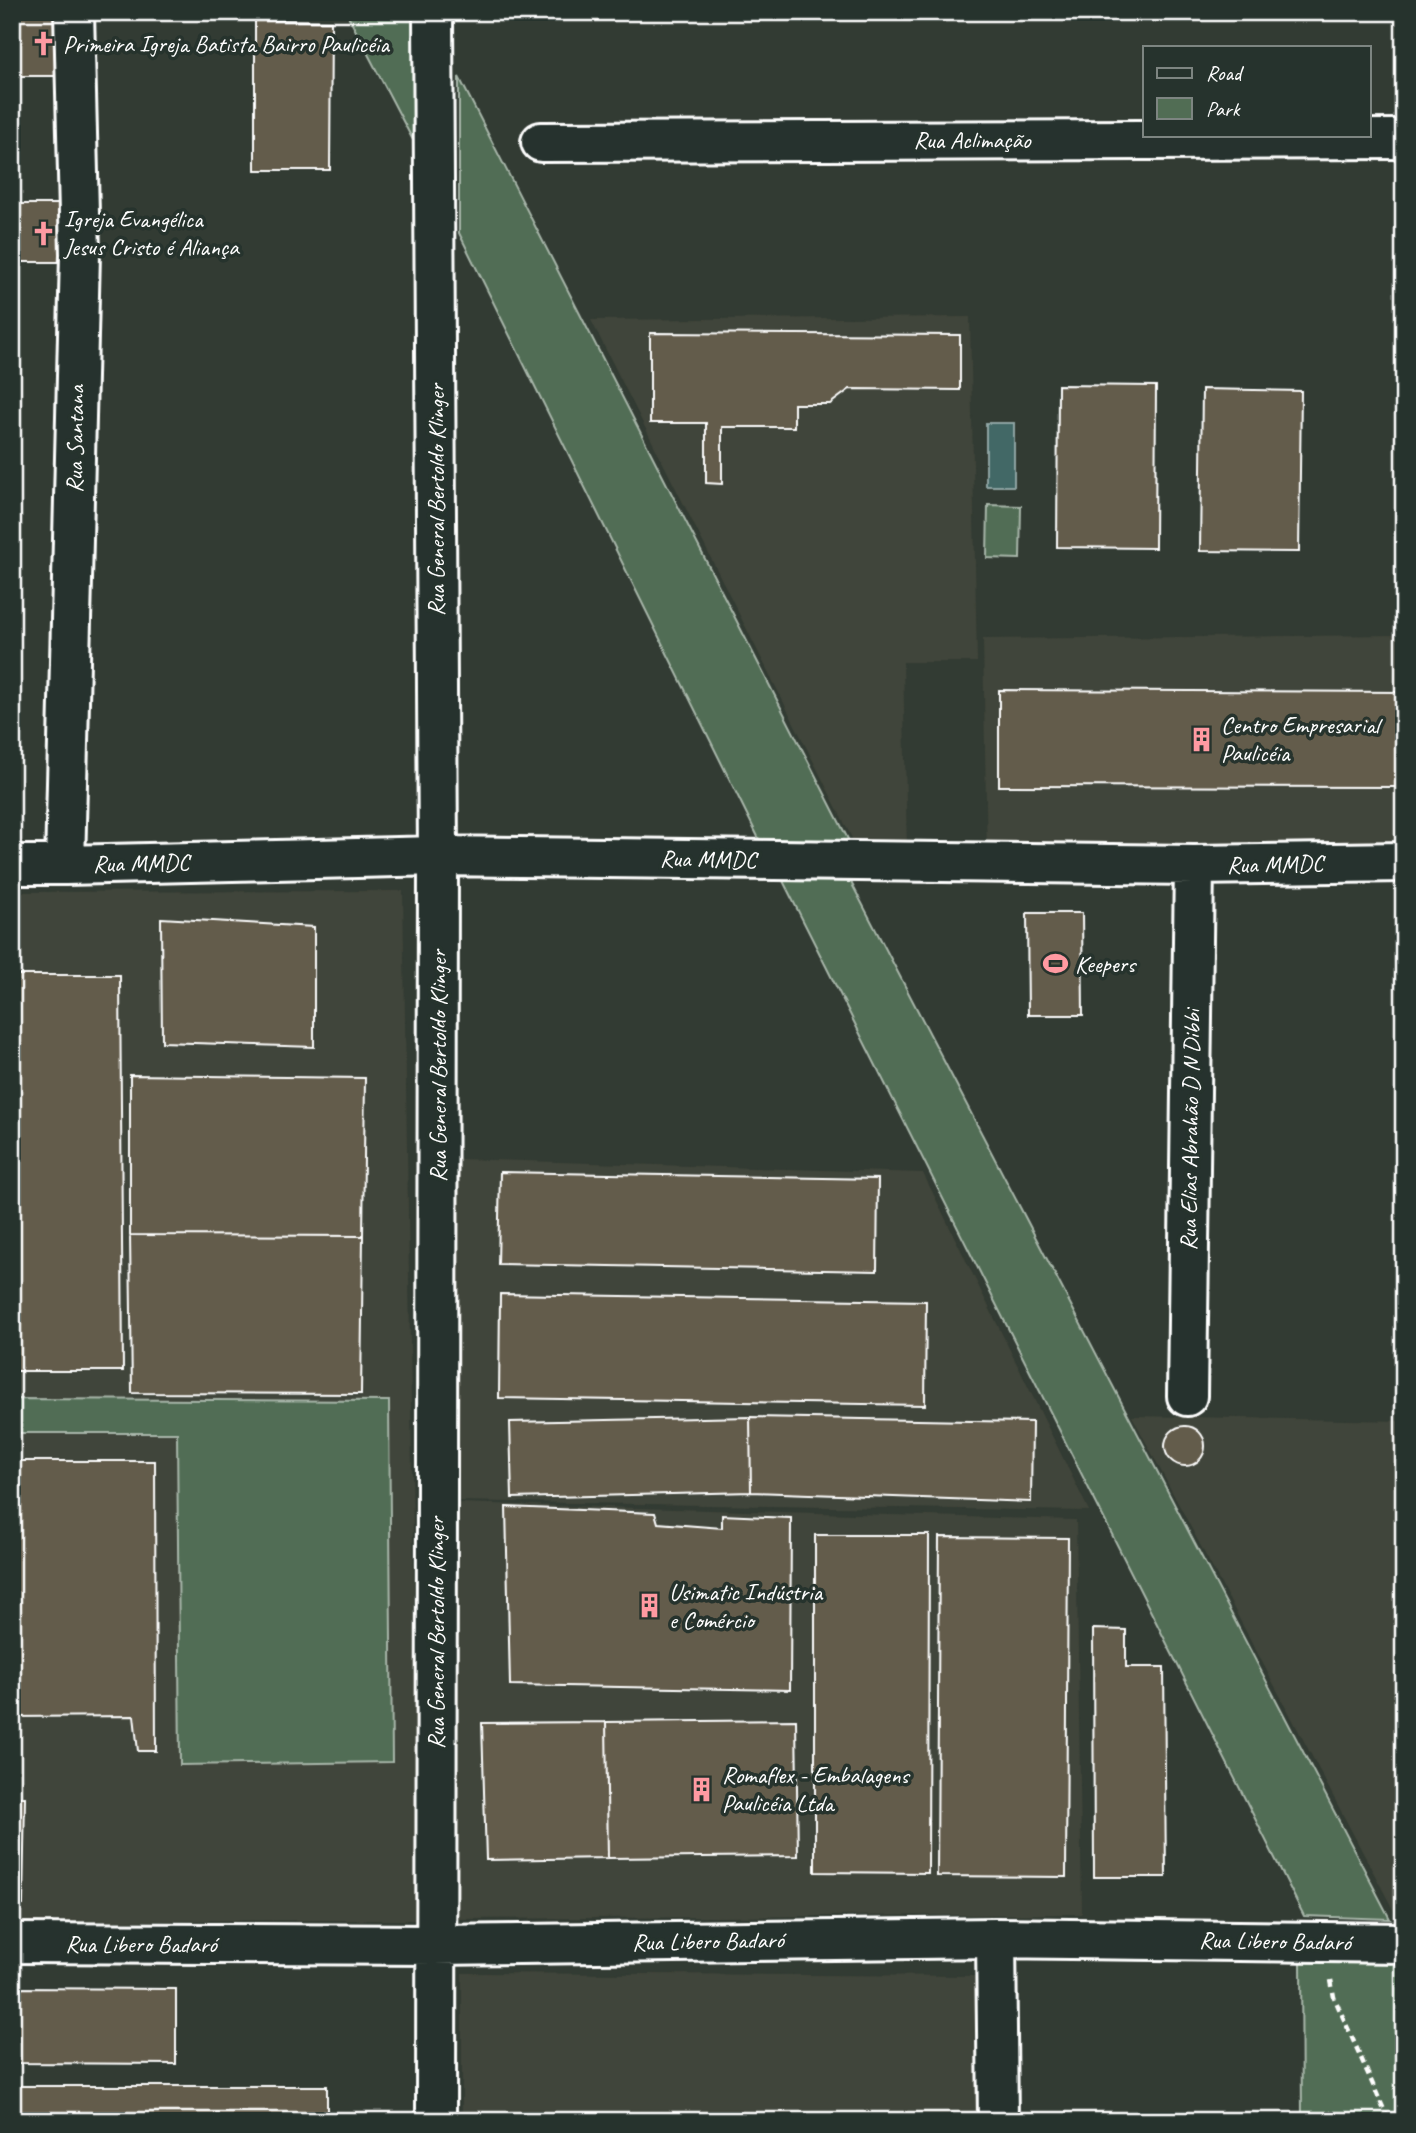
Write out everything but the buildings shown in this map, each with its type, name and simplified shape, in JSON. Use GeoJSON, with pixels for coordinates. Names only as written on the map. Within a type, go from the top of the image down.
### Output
{"type":"FeatureCollection","features":[{"type":"Feature","properties":{"kind":"street","name":"Rua Santana"},"geometry":{"type":"LineString","coordinates":[[65,865],[80,254],[75,12]]}},
{"type":"Feature","properties":{"kind":"street","name":"Rua General Bertoldo Klinger"},"geometry":{"type":"LineString","coordinates":[[433,12],[438,856],[436,2121]]}},
{"type":"Feature","properties":{"kind":"street","name":"Rua Aclimação"},"geometry":{"type":"LineString","coordinates":[[541,142],[1404,139]]}},
{"type":"Feature","properties":{"kind":"street","name":"Rua MMDC"},"geometry":{"type":"LineString","coordinates":[[12,864],[438,856],[1194,865],[1404,862]]}},
{"type":"Feature","properties":{"kind":"street","name":"Rua Elias Abrahão D N Dibbi"},"geometry":{"type":"LineString","coordinates":[[1187,1396],[1194,865]]}},
{"type":"Feature","properties":{"kind":"street","name":"Rua Libero Badaró"},"geometry":{"type":"LineString","coordinates":[[12,1943],[435,1945],[996,1938],[1404,1943]]}},
{"type":"Feature","properties":{"kind":"street"},"geometry":{"type":"LineString","coordinates":[[996,1938],[998,2121]]}},
{"type":"Feature","properties":{"kind":"path"},"geometry":{"type":"LineString","coordinates":[[1325,1941],[1334,1997],[1389,2121]]}},
{"type":"Feature","properties":{"kind":"shaded area"},"geometry":{"type":"Polygon","coordinates":[[[970,317],[977,662],[903,662],[907,850],[858,850],[591,320],[970,317]]]}},
{"type":"Feature","properties":{"kind":"shaded area","name":"Centro Empresarial Paulicéia"},"geometry":{"type":"Polygon","coordinates":[[[1404,635],[1404,852],[987,856],[983,639],[1404,635]]]}},
{"type":"Feature","properties":{"kind":"shaded area"},"geometry":{"type":"Polygon","coordinates":[[[403,891],[419,1920],[12,1921],[12,892],[403,891]]]}},
{"type":"Feature","properties":{"kind":"shaded area"},"geometry":{"type":"Polygon","coordinates":[[[456,1159],[923,1173],[1089,1511],[454,1501],[456,1159]]]}},
{"type":"Feature","properties":{"kind":"shaded area"},"geometry":{"type":"Polygon","coordinates":[[[1132,1416],[1404,1421],[1404,1915],[1396,1915],[1132,1416]]]}},
{"type":"Feature","properties":{"kind":"shaded area"},"geometry":{"type":"Polygon","coordinates":[[[455,1503],[1076,1520],[1082,1914],[455,1919],[455,1503]]]}},
{"type":"Feature","properties":{"kind":"shaded area"},"geometry":{"type":"Polygon","coordinates":[[[462,1973],[979,1976],[979,2121],[462,2121],[462,1973]]]}},
{"type":"Feature","properties":{"kind":"green space"},"geometry":{"type":"Polygon","coordinates":[[[346,12],[429,12],[428,169],[346,12]]]}},
{"type":"Feature","properties":{"kind":"green space"},"geometry":{"type":"Polygon","coordinates":[[[459,77],[852,847],[763,847],[459,233],[459,77]]]}},
{"type":"Feature","properties":{"kind":"green space"},"geometry":{"type":"Polygon","coordinates":[[[988,505],[1021,506],[1020,559],[987,558],[988,505]]]}},
{"type":"Feature","properties":{"kind":"green space"},"geometry":{"type":"Polygon","coordinates":[[[774,863],[841,863],[1390,1919],[1304,1916],[774,863]]]}},
{"type":"Feature","properties":{"kind":"green space"},"geometry":{"type":"Polygon","coordinates":[[[12,1399],[389,1401],[392,1762],[180,1765],[177,1433],[12,1433],[12,1399]]]}},
{"type":"Feature","properties":{"kind":"green space"},"geometry":{"type":"Polygon","coordinates":[[[1301,1958],[1404,1958],[1404,2121],[1302,2121],[1301,1958]]]}},
{"type":"Feature","properties":{"kind":"water"},"geometry":{"type":"Polygon","coordinates":[[[986,423],[1014,423],[1014,486],[986,486],[986,423]]]}},
{"type":"Feature","properties":{"kind":"place","name":"Primeira Igreja Batista Bairro Paulicéia"},"geometry":{"type":"Point","coordinates":[43,44]}},
{"type":"Feature","properties":{"kind":"place","name":"Igreja Evangélica Jesus Cristo é Aliança"},"geometry":{"type":"Point","coordinates":[44,233]}},
{"type":"Feature","properties":{"kind":"place","name":"Centro Empresarial Paulicéia"},"geometry":{"type":"Point","coordinates":[1201,739]}},
{"type":"Feature","properties":{"kind":"place","name":"Keepers"},"geometry":{"type":"Point","coordinates":[1055,964]}},
{"type":"Feature","properties":{"kind":"place","name":"Usimatic Indústria e Comércio"},"geometry":{"type":"Point","coordinates":[649,1606]}},
{"type":"Feature","properties":{"kind":"place","name":"Romaflex - Embalagens Paulicéia Ltda"},"geometry":{"type":"Point","coordinates":[702,1789]}}]}
